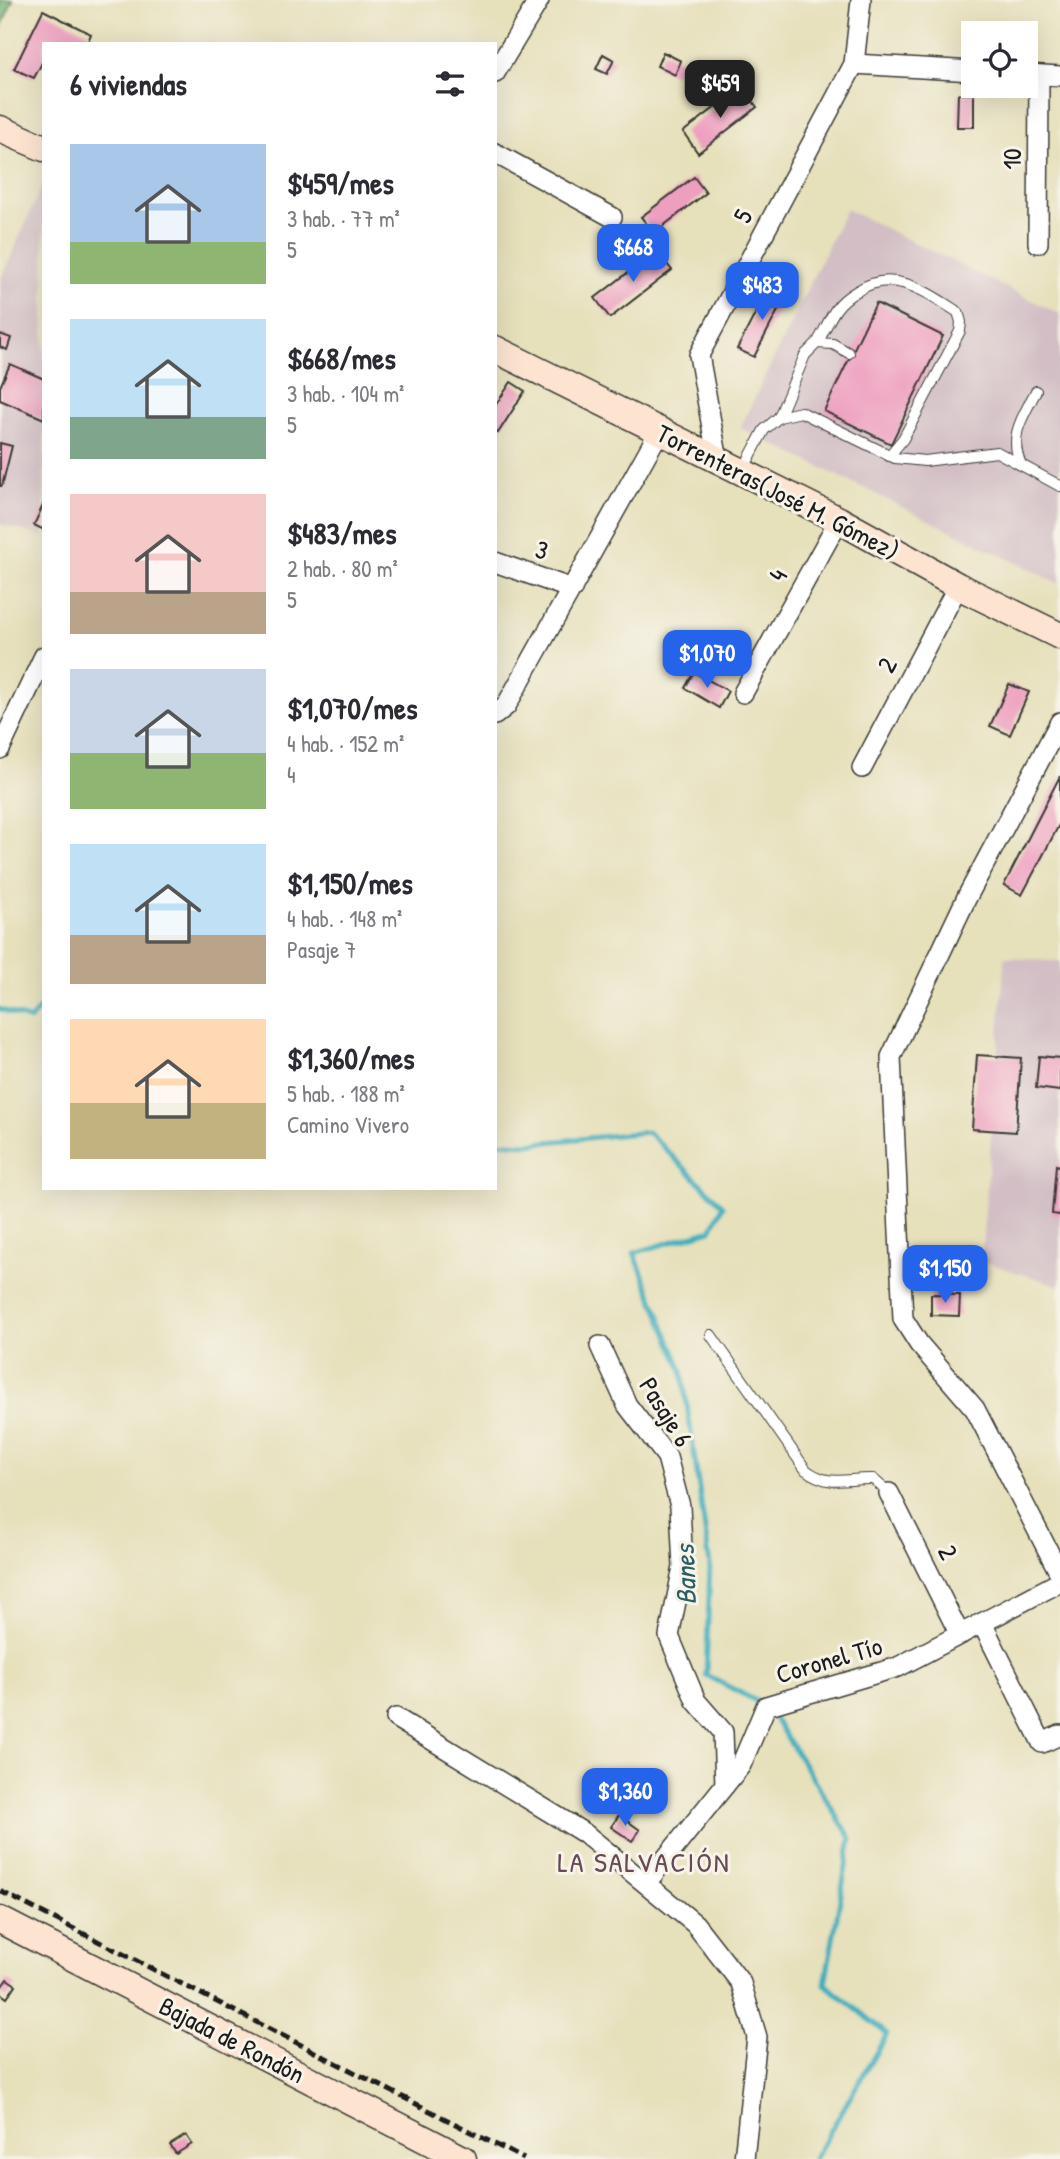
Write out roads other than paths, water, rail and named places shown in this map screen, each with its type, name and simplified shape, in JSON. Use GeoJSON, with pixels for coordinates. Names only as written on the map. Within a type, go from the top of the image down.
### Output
{"type":"FeatureCollection","features":[{"type":"Feature","properties":{"kind":"street"},"geometry":{"type":"LineString","coordinates":[[497,70],[539,0]]}},
{"type":"Feature","properties":{"kind":"street","name":"5"},"geometry":{"type":"LineString","coordinates":[[718,461],[699,355],[855,64],[861,0]]}},
{"type":"Feature","properties":{"kind":"street"},"geometry":{"type":"LineString","coordinates":[[855,64],[961,70]]}},
{"type":"Feature","properties":{"kind":"street"},"geometry":{"type":"LineString","coordinates":[[1038,75],[1060,76]]}},
{"type":"Feature","properties":{"kind":"street","name":"10"},"geometry":{"type":"LineString","coordinates":[[1033,98],[1038,243]]}},
{"type":"Feature","properties":{"kind":"street"},"geometry":{"type":"LineString","coordinates":[[0,129],[42,147]]}},
{"type":"Feature","properties":{"kind":"street"},"geometry":{"type":"LineString","coordinates":[[497,154],[612,217]]}},
{"type":"Feature","properties":{"kind":"street","name":"Torrenteras(José M. Gómez)"},"geometry":{"type":"LineString","coordinates":[[497,350],[839,520],[958,586],[1060,636]]}},
{"type":"Feature","properties":{"kind":"street"},"geometry":{"type":"LineString","coordinates":[[497,713],[506,706],[659,432]]}},
{"type":"Feature","properties":{"kind":"street","name":"4"},"geometry":{"type":"LineString","coordinates":[[743,693],[839,520]]}},
{"type":"Feature","properties":{"kind":"street","name":"3"},"geometry":{"type":"LineString","coordinates":[[497,563],[572,589]]}},
{"type":"Feature","properties":{"kind":"street","name":"2"},"geometry":{"type":"LineString","coordinates":[[862,768],[958,586]]}},
{"type":"Feature","properties":{"kind":"street"},"geometry":{"type":"LineString","coordinates":[[0,749],[42,660]]}},
{"type":"Feature","properties":{"kind":"street"},"geometry":{"type":"LineString","coordinates":[[1060,722],[967,897],[891,1057],[903,1319],[919,1343],[975,1409],[1060,1574]]}},
{"type":"Feature","properties":{"kind":"street","name":"Pasaje 6"},"geometry":{"type":"LineString","coordinates":[[600,1346],[627,1405],[667,1457],[680,1506],[682,1567],[669,1636],[696,1701],[723,1732],[725,1784]]}},
{"type":"Feature","properties":{"kind":"street","name":"2"},"geometry":{"type":"LineString","coordinates":[[889,1493],[960,1634]]}},
{"type":"Feature","properties":{"kind":"street","name":"Coronel Tío"},"geometry":{"type":"LineString","coordinates":[[646,1883],[741,1765],[766,1706],[898,1667],[1060,1582]]}},
{"type":"Feature","properties":{"kind":"street"},"geometry":{"type":"LineString","coordinates":[[982,1623],[1042,1743],[1060,1735]]}},
{"type":"Feature","properties":{"kind":"street"},"geometry":{"type":"LineString","coordinates":[[396,1718],[584,1833],[695,1924],[741,1983],[757,2037],[744,2159]]}},
{"type":"Feature","properties":{"kind":"street","name":"Bajada de Rondón"},"geometry":{"type":"LineString","coordinates":[[0,1920],[463,2159]]}},
{"type":"Feature","properties":{"kind":"lane"},"geometry":{"type":"LineString","coordinates":[[741,473],[764,430],[779,417],[805,355],[817,343],[836,309],[851,294],[882,280],[902,281],[958,312],[960,318],[960,331],[903,439],[889,456]]}},
{"type":"Feature","properties":{"kind":"lane"},"geometry":{"type":"LineString","coordinates":[[817,343],[833,344],[849,353]]}},
{"type":"Feature","properties":{"kind":"lane"},"geometry":{"type":"LineString","coordinates":[[1021,465],[1014,440],[1036,391]]}},
{"type":"Feature","properties":{"kind":"lane"},"geometry":{"type":"LineString","coordinates":[[779,417],[801,412],[889,456],[925,461],[997,452],[1060,486]]}},
{"type":"Feature","properties":{"kind":"lane"},"geometry":{"type":"LineString","coordinates":[[711,1335],[806,1470],[819,1479],[835,1482],[873,1479],[889,1493]]}},
{"type":"Feature","properties":{"kind":"waterway","name":"Banes"},"geometry":{"type":"LineString","coordinates":[[0,1009],[30,1020],[42,1005]]}},
{"type":"Feature","properties":{"kind":"waterway","name":"Banes"},"geometry":{"type":"LineString","coordinates":[[497,1142],[527,1144],[648,1132],[723,1206],[711,1230],[634,1253],[682,1370],[710,1565],[706,1675],[762,1704]]}},
{"type":"Feature","properties":{"kind":"waterway","name":"Banes"},"geometry":{"type":"LineString","coordinates":[[769,1710],[851,1838],[825,1984],[887,2034],[814,2159]]}},
{"type":"Feature","properties":{"kind":"railway"},"geometry":{"type":"LineString","coordinates":[[0,1891],[524,2159]]}},
{"type":"Feature","properties":{"kind":"district","name":"LA SALVACIÓN"},"geometry":{"type":"Point","coordinates":[644,1862]}}]}
